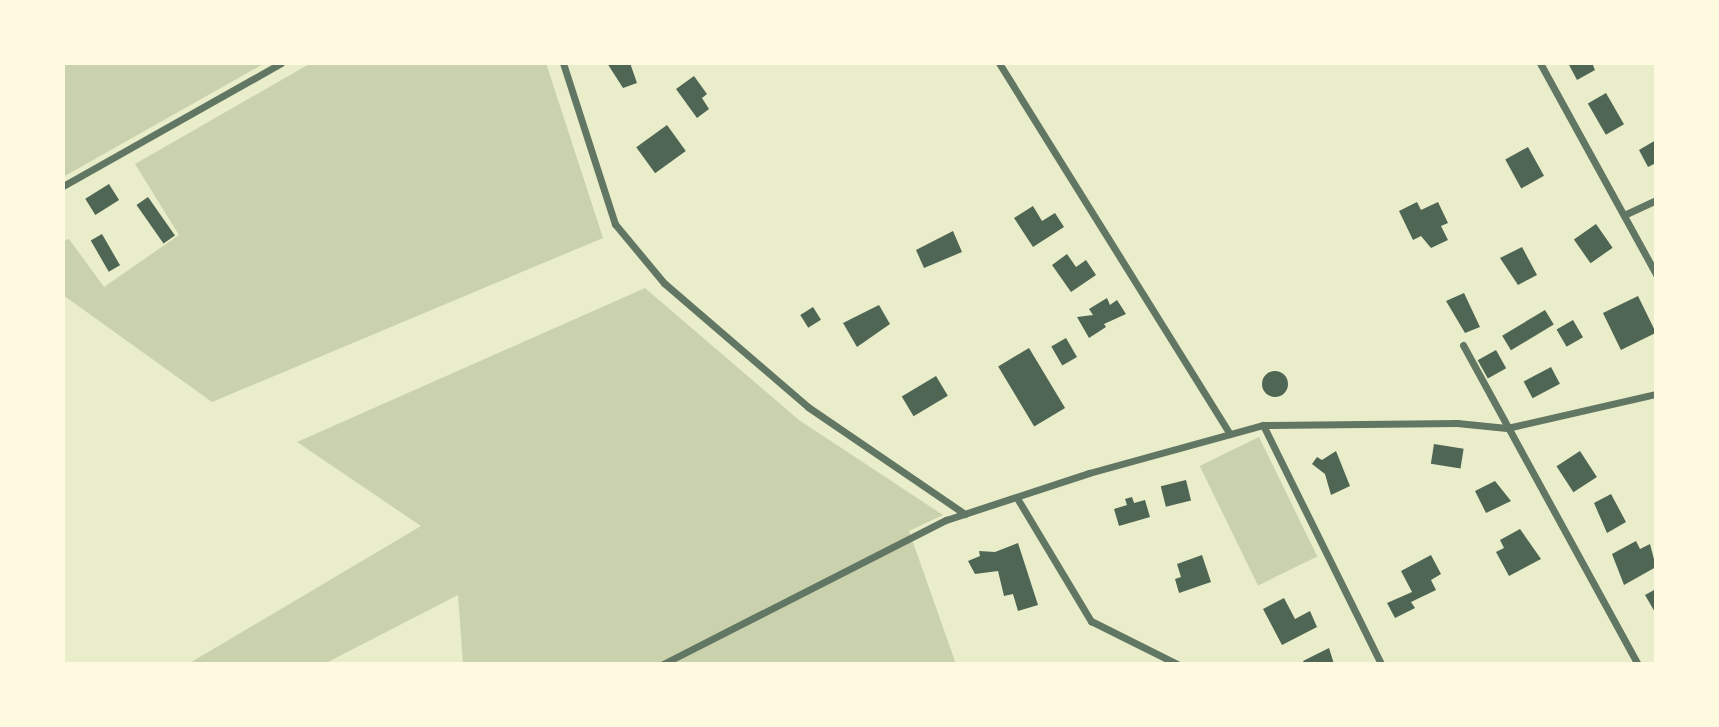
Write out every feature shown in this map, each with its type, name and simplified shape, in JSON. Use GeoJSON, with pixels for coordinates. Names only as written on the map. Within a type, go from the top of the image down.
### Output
{"type":"FeatureCollection","features":[{"type":"Feature","properties":{"kind":"street"},"geometry":{"type":"LineString","coordinates":[[63,186],[281,63]]}},
{"type":"Feature","properties":{"kind":"street"},"geometry":{"type":"LineString","coordinates":[[563,63],[614,224],[664,283],[807,407],[965,514]]}},
{"type":"Feature","properties":{"kind":"street"},"geometry":{"type":"LineString","coordinates":[[999,63],[1230,434]]}},
{"type":"Feature","properties":{"kind":"street"},"geometry":{"type":"LineString","coordinates":[[1540,63],[1656,274]]}},
{"type":"Feature","properties":{"kind":"street"},"geometry":{"type":"LineString","coordinates":[[1624,215],[1656,200]]}},
{"type":"Feature","properties":{"kind":"street"},"geometry":{"type":"LineString","coordinates":[[1463,345],[1638,664]]}},
{"type":"Feature","properties":{"kind":"street"},"geometry":{"type":"LineString","coordinates":[[663,664],[965,514],[1263,425],[1457,423],[1507,428],[1656,394]]}},
{"type":"Feature","properties":{"kind":"street"},"geometry":{"type":"LineString","coordinates":[[1263,425],[1381,664]]}},
{"type":"Feature","properties":{"kind":"street"},"geometry":{"type":"LineString","coordinates":[[1017,498],[1091,621],[1178,664]]}},
{"type":"Feature","properties":{"kind":"green space"},"geometry":{"type":"Polygon","coordinates":[[[63,63],[265,63],[63,177],[63,63]]]}},
{"type":"Feature","properties":{"kind":"green space"},"geometry":{"type":"Polygon","coordinates":[[[311,63],[546,63],[603,238],[212,402],[63,295],[63,241],[69,239],[104,287],[179,235],[135,164],[311,63]]]}},
{"type":"Feature","properties":{"kind":"green space"},"geometry":{"type":"Polygon","coordinates":[[[645,288],[799,420],[943,515],[909,531],[956,664],[463,664],[458,595],[324,664],[188,664],[421,526],[297,442],[645,288]]]}},
{"type":"Feature","properties":{"kind":"green space"},"geometry":{"type":"Polygon","coordinates":[[[1259,437],[1317,557],[1258,585],[1200,466],[1259,437]]]}},
{"type":"Feature","properties":{"kind":"building"},"geometry":{"type":"Polygon","coordinates":[[[607,63],[630,63],[637,83],[623,88],[607,63]]]}},
{"type":"Feature","properties":{"kind":"building"},"geometry":{"type":"Polygon","coordinates":[[[1568,63],[1592,63],[1595,70],[1577,80],[1568,63]]]}},
{"type":"Feature","properties":{"kind":"building"},"geometry":{"type":"Polygon","coordinates":[[[694,76],[707,94],[702,98],[709,109],[697,118],[676,89],[694,76]]]}},
{"type":"Feature","properties":{"kind":"building"},"geometry":{"type":"Polygon","coordinates":[[[1606,93],[1624,124],[1606,135],[1588,104],[1606,93]]]}},
{"type":"Feature","properties":{"kind":"building"},"geometry":{"type":"Polygon","coordinates":[[[667,125],[686,151],[655,173],[636,147],[667,125]]]}},
{"type":"Feature","properties":{"kind":"building"},"geometry":{"type":"Polygon","coordinates":[[[1656,140],[1656,163],[1648,167],[1639,150],[1656,140]]]}},
{"type":"Feature","properties":{"kind":"building"},"geometry":{"type":"Polygon","coordinates":[[[1528,147],[1544,176],[1521,188],[1505,160],[1528,147]]]}},
{"type":"Feature","properties":{"kind":"building"},"geometry":{"type":"Polygon","coordinates":[[[109,184],[119,200],[95,215],[85,199],[109,184]]]}},
{"type":"Feature","properties":{"kind":"building"},"geometry":{"type":"Polygon","coordinates":[[[148,197],[175,236],[163,244],[137,205],[148,197]]]}},
{"type":"Feature","properties":{"kind":"building"},"geometry":{"type":"Polygon","coordinates":[[[1417,202],[1421,210],[1438,202],[1448,223],[1441,226],[1448,240],[1431,248],[1421,236],[1413,240],[1399,211],[1417,202]]]}},
{"type":"Feature","properties":{"kind":"building"},"geometry":{"type":"Polygon","coordinates":[[[1033,206],[1042,221],[1055,213],[1064,227],[1033,247],[1014,218],[1033,206]]]}},
{"type":"Feature","properties":{"kind":"building"},"geometry":{"type":"Polygon","coordinates":[[[1596,224],[1613,248],[1591,263],[1574,239],[1596,224]]]}},
{"type":"Feature","properties":{"kind":"building"},"geometry":{"type":"Polygon","coordinates":[[[953,231],[962,252],[924,268],[916,250],[953,231]]]}},
{"type":"Feature","properties":{"kind":"building"},"geometry":{"type":"Polygon","coordinates":[[[102,234],[120,265],[109,272],[91,240],[102,234]]]}},
{"type":"Feature","properties":{"kind":"building"},"geometry":{"type":"Polygon","coordinates":[[[1522,247],[1537,275],[1518,285],[1500,258],[1522,247]]]}},
{"type":"Feature","properties":{"kind":"building"},"geometry":{"type":"Polygon","coordinates":[[[1067,254],[1076,267],[1086,260],[1096,275],[1071,292],[1052,265],[1067,254]]]}},
{"type":"Feature","properties":{"kind":"building"},"geometry":{"type":"Polygon","coordinates":[[[1464,293],[1480,327],[1465,333],[1446,301],[1464,293]]]}},
{"type":"Feature","properties":{"kind":"building"},"geometry":{"type":"Polygon","coordinates":[[[1638,296],[1656,333],[1621,350],[1603,313],[1638,296]]]}},
{"type":"Feature","properties":{"kind":"building"},"geometry":{"type":"Polygon","coordinates":[[[1107,298],[1110,305],[1117,300],[1126,314],[1104,324],[1106,327],[1089,338],[1077,317],[1093,315],[1089,309],[1107,298]]]}},
{"type":"Feature","properties":{"kind":"building"},"geometry":{"type":"Polygon","coordinates":[[[879,305],[890,324],[857,347],[843,323],[879,305]]]}},
{"type":"Feature","properties":{"kind":"building"},"geometry":{"type":"Polygon","coordinates":[[[813,307],[821,320],[808,328],[800,315],[813,307]]]}},
{"type":"Feature","properties":{"kind":"building"},"geometry":{"type":"Polygon","coordinates":[[[1545,310],[1554,325],[1511,350],[1502,336],[1545,310]]]}},
{"type":"Feature","properties":{"kind":"building"},"geometry":{"type":"Polygon","coordinates":[[[1573,320],[1583,337],[1567,347],[1557,330],[1573,320]]]}},
{"type":"Feature","properties":{"kind":"building"},"geometry":{"type":"Polygon","coordinates":[[[1066,338],[1077,357],[1062,366],[1051,347],[1066,338]]]}},
{"type":"Feature","properties":{"kind":"building"},"geometry":{"type":"Polygon","coordinates":[[[1029,348],[1065,408],[1034,427],[998,367],[1029,348]]]}},
{"type":"Feature","properties":{"kind":"building"},"geometry":{"type":"Polygon","coordinates":[[[1496,350],[1506,368],[1488,379],[1478,360],[1496,350]]]}},
{"type":"Feature","properties":{"kind":"building"},"geometry":{"type":"Polygon","coordinates":[[[1551,367],[1560,384],[1533,398],[1524,382],[1551,367]]]}},
{"type":"Feature","properties":{"kind":"building"},"geometry":{"type":"Polygon","coordinates":[[[1275,371],[1285,374],[1288,384],[1285,394],[1275,397],[1265,394],[1262,384],[1265,374],[1275,371]]]}},
{"type":"Feature","properties":{"kind":"building"},"geometry":{"type":"Polygon","coordinates":[[[936,376],[948,396],[914,416],[902,397],[936,376]]]}},
{"type":"Feature","properties":{"kind":"building"},"geometry":{"type":"Polygon","coordinates":[[[1434,444],[1464,449],[1461,468],[1431,464],[1434,444]]]}},
{"type":"Feature","properties":{"kind":"building"},"geometry":{"type":"Polygon","coordinates":[[[1336,451],[1350,486],[1331,495],[1325,474],[1312,464],[1317,457],[1322,460],[1336,451]]]}},
{"type":"Feature","properties":{"kind":"building"},"geometry":{"type":"Polygon","coordinates":[[[1580,451],[1597,477],[1573,492],[1557,466],[1580,451]]]}},
{"type":"Feature","properties":{"kind":"building"},"geometry":{"type":"Polygon","coordinates":[[[1186,480],[1191,500],[1166,507],[1161,486],[1186,480]]]}},
{"type":"Feature","properties":{"kind":"building"},"geometry":{"type":"Polygon","coordinates":[[[1495,481],[1511,501],[1486,513],[1475,491],[1495,481]]]}},
{"type":"Feature","properties":{"kind":"building"},"geometry":{"type":"Polygon","coordinates":[[[1611,494],[1626,522],[1607,533],[1594,503],[1611,494]]]}},
{"type":"Feature","properties":{"kind":"building"},"geometry":{"type":"Polygon","coordinates":[[[1132,497],[1134,503],[1145,500],[1150,517],[1119,526],[1114,509],[1127,505],[1125,499],[1132,497]]]}},
{"type":"Feature","properties":{"kind":"building"},"geometry":{"type":"Polygon","coordinates":[[[1520,529],[1541,559],[1509,576],[1496,552],[1504,548],[1500,540],[1520,529]]]}},
{"type":"Feature","properties":{"kind":"building"},"geometry":{"type":"Polygon","coordinates":[[[1636,541],[1640,549],[1650,544],[1656,567],[1624,585],[1612,554],[1636,541]]]}},
{"type":"Feature","properties":{"kind":"building"},"geometry":{"type":"Polygon","coordinates":[[[1018,543],[1038,605],[1018,611],[1013,594],[1004,596],[998,571],[975,574],[968,561],[980,556],[979,551],[995,552],[1018,543]]]}},
{"type":"Feature","properties":{"kind":"building"},"geometry":{"type":"Polygon","coordinates":[[[1202,555],[1211,582],[1179,593],[1175,579],[1181,577],[1177,564],[1202,555]]]}},
{"type":"Feature","properties":{"kind":"building"},"geometry":{"type":"Polygon","coordinates":[[[1431,555],[1441,574],[1431,580],[1436,590],[1411,602],[1415,608],[1395,618],[1387,603],[1412,592],[1401,571],[1431,555]]]}},
{"type":"Feature","properties":{"kind":"building"},"geometry":{"type":"Polygon","coordinates":[[[1656,589],[1656,614],[1645,595],[1656,589]]]}},
{"type":"Feature","properties":{"kind":"building"},"geometry":{"type":"Polygon","coordinates":[[[1284,598],[1295,619],[1310,611],[1317,627],[1282,645],[1263,609],[1284,598]]]}},
{"type":"Feature","properties":{"kind":"building"},"geometry":{"type":"Polygon","coordinates":[[[1329,648],[1334,664],[1305,664],[1303,661],[1329,648]]]}}]}
